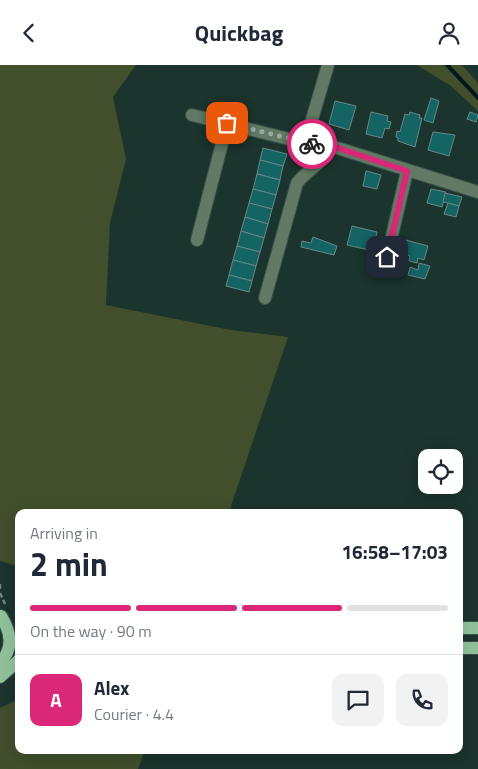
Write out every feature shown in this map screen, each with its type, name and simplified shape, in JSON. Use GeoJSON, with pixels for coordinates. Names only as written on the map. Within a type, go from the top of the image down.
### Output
{"type":"FeatureCollection","features":[{"type":"Feature","properties":{"kind":"main road"},"geometry":{"type":"LineString","coordinates":[[3,660],[10,645],[8,624]]}},
{"type":"Feature","properties":{"kind":"main road"},"geometry":{"type":"LineString","coordinates":[[463,628],[478,628]]}},
{"type":"Feature","properties":{"kind":"main road"},"geometry":{"type":"LineString","coordinates":[[463,648],[478,648]]}},
{"type":"Feature","properties":{"kind":"main road"},"geometry":{"type":"LineString","coordinates":[[3,660],[15,650]]}},
{"type":"Feature","properties":{"kind":"main road"},"geometry":{"type":"LineString","coordinates":[[0,677],[15,664]]}},
{"type":"Feature","properties":{"kind":"street"},"geometry":{"type":"LineString","coordinates":[[305,143],[328,65]]}},
{"type":"Feature","properties":{"kind":"street"},"geometry":{"type":"LineString","coordinates":[[192,115],[305,143],[332,146],[478,192]]}},
{"type":"Feature","properties":{"kind":"street"},"geometry":{"type":"LineString","coordinates":[[198,240],[227,123]]}},
{"type":"Feature","properties":{"kind":"street"},"geometry":{"type":"LineString","coordinates":[[265,298],[298,183],[308,171],[321,163],[332,146]]}},
{"type":"Feature","properties":{"kind":"street"},"geometry":{"type":"LineString","coordinates":[[387,257],[407,171]]}},
{"type":"Feature","properties":{"kind":"path"},"geometry":{"type":"LineString","coordinates":[[0,584],[0,589]]}},
{"type":"Feature","properties":{"kind":"green space"},"geometry":{"type":"Polygon","coordinates":[[[0,65],[136,65],[113,97],[126,159],[110,223],[106,305],[231,330],[288,337],[230,509],[15,509],[15,567],[0,561],[0,65]]]}},
{"type":"Feature","properties":{"kind":"green space"},"geometry":{"type":"Polygon","coordinates":[[[417,65],[462,65],[478,83],[478,111],[451,86],[417,65]]]}},
{"type":"Feature","properties":{"kind":"green space"},"geometry":{"type":"Polygon","coordinates":[[[15,701],[15,754],[144,754],[138,769],[0,769],[0,708],[15,701]]]}},
{"type":"Feature","properties":{"kind":"building"},"geometry":{"type":"Polygon","coordinates":[[[431,98],[439,101],[433,123],[424,120],[431,98]]]}},
{"type":"Feature","properties":{"kind":"building"},"geometry":{"type":"Polygon","coordinates":[[[335,101],[356,106],[349,130],[329,124],[335,101]]]}},
{"type":"Feature","properties":{"kind":"building"},"geometry":{"type":"Polygon","coordinates":[[[371,112],[388,116],[387,121],[391,122],[389,129],[385,128],[382,138],[366,134],[371,112]]]}},
{"type":"Feature","properties":{"kind":"building"},"geometry":{"type":"Polygon","coordinates":[[[410,112],[420,115],[419,118],[422,118],[415,147],[398,141],[396,137],[397,131],[400,132],[405,114],[409,115],[410,112]]]}},
{"type":"Feature","properties":{"kind":"building"},"geometry":{"type":"Polygon","coordinates":[[[470,112],[478,115],[476,122],[467,119],[470,112]]]}},
{"type":"Feature","properties":{"kind":"building"},"geometry":{"type":"Polygon","coordinates":[[[433,132],[455,135],[449,156],[428,150],[433,132]]]}},
{"type":"Feature","properties":{"kind":"building"},"geometry":{"type":"Polygon","coordinates":[[[263,148],[287,154],[283,166],[260,160],[263,148]]]}},
{"type":"Feature","properties":{"kind":"building"},"geometry":{"type":"Polygon","coordinates":[[[260,160],[283,166],[280,180],[257,174],[260,160]]]}},
{"type":"Feature","properties":{"kind":"building"},"geometry":{"type":"Polygon","coordinates":[[[366,171],[381,175],[377,189],[363,186],[366,171]]]}},
{"type":"Feature","properties":{"kind":"building"},"geometry":{"type":"Polygon","coordinates":[[[257,174],[280,180],[276,195],[253,189],[257,174]]]}},
{"type":"Feature","properties":{"kind":"building"},"geometry":{"type":"Polygon","coordinates":[[[253,189],[276,195],[272,209],[249,203],[253,189]]]}},
{"type":"Feature","properties":{"kind":"building"},"geometry":{"type":"Polygon","coordinates":[[[431,189],[446,192],[442,207],[427,203],[431,189]]]}},
{"type":"Feature","properties":{"kind":"building"},"geometry":{"type":"Polygon","coordinates":[[[445,193],[462,197],[459,206],[443,202],[445,193]]]}},
{"type":"Feature","properties":{"kind":"building"},"geometry":{"type":"Polygon","coordinates":[[[249,203],[272,209],[268,224],[245,217],[249,203]]]}},
{"type":"Feature","properties":{"kind":"building"},"geometry":{"type":"Polygon","coordinates":[[[448,203],[459,206],[456,217],[444,214],[448,203]]]}},
{"type":"Feature","properties":{"kind":"building"},"geometry":{"type":"Polygon","coordinates":[[[245,217],[268,224],[264,238],[241,231],[245,217]]]}},
{"type":"Feature","properties":{"kind":"building"},"geometry":{"type":"Polygon","coordinates":[[[352,226],[377,232],[373,251],[347,245],[352,226]]]}},
{"type":"Feature","properties":{"kind":"building"},"geometry":{"type":"Polygon","coordinates":[[[241,231],[264,238],[260,252],[237,246],[241,231]]]}},
{"type":"Feature","properties":{"kind":"building"},"geometry":{"type":"Polygon","coordinates":[[[313,237],[337,246],[334,255],[301,247],[302,241],[311,243],[313,237]]]}},
{"type":"Feature","properties":{"kind":"building"},"geometry":{"type":"Polygon","coordinates":[[[406,240],[428,246],[424,260],[418,258],[417,263],[409,261],[410,256],[403,254],[406,240]]]}},
{"type":"Feature","properties":{"kind":"building"},"geometry":{"type":"Polygon","coordinates":[[[237,246],[260,252],[256,266],[233,260],[237,246]]]}},
{"type":"Feature","properties":{"kind":"building"},"geometry":{"type":"Polygon","coordinates":[[[233,260],[256,266],[252,281],[229,275],[233,260]]]}},
{"type":"Feature","properties":{"kind":"building"},"geometry":{"type":"Polygon","coordinates":[[[419,263],[430,266],[425,279],[408,275],[410,267],[418,270],[419,263]]]}},
{"type":"Feature","properties":{"kind":"building"},"geometry":{"type":"Polygon","coordinates":[[[229,275],[252,281],[249,292],[226,286],[229,275]]]}},
{"type":"Feature","properties":{"kind":"waterway"},"geometry":{"type":"LineString","coordinates":[[447,65],[478,98]]}},
{"type":"Feature","properties":{"kind":"way so far"},"geometry":{"type":"LineString","coordinates":[[227,123],[312,144]]}},
{"type":"Feature","properties":{"kind":"route"},"geometry":{"type":"LineString","coordinates":[[312,144],[332,146],[407,171],[387,257]]}}]}
